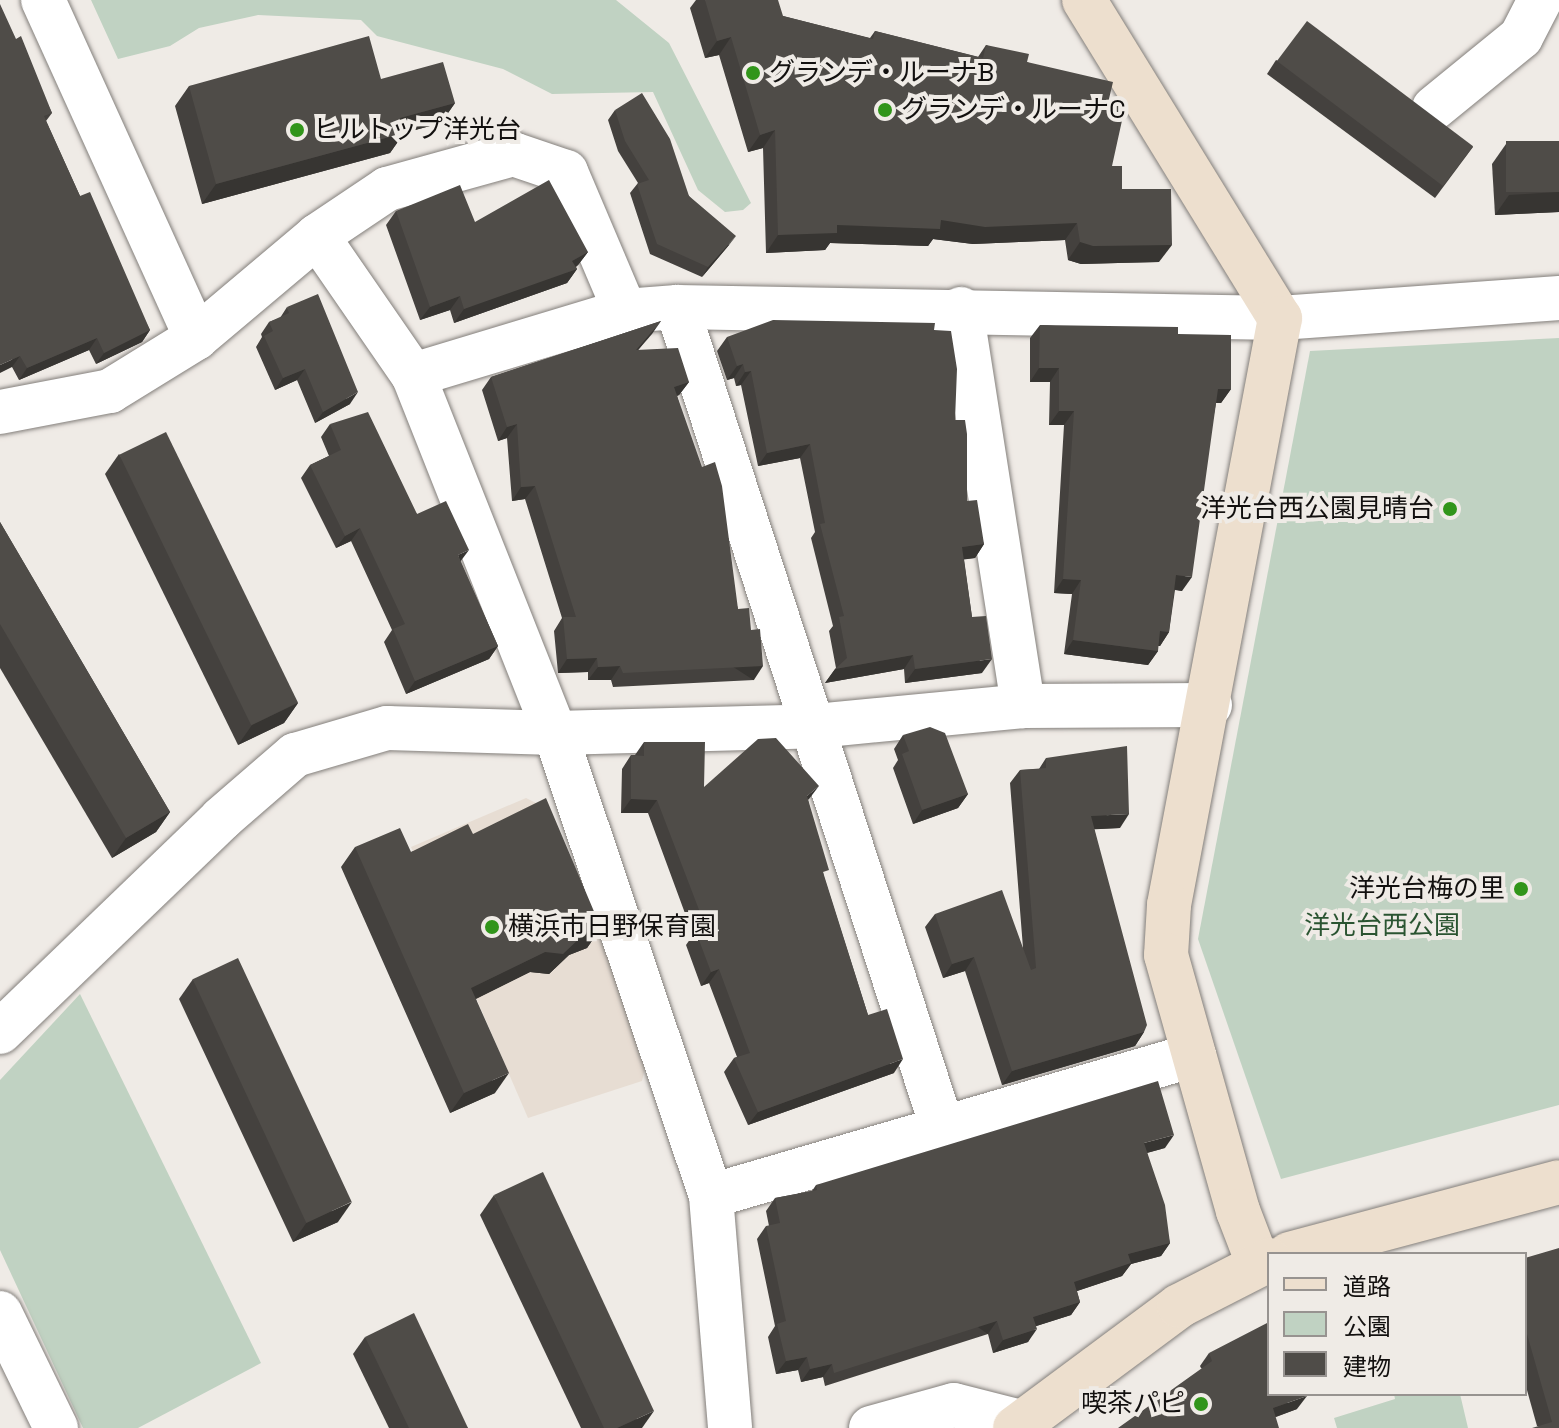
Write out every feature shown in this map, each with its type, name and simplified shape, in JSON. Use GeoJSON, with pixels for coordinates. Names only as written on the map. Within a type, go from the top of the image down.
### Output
{"type":"FeatureCollection","features":[{"type":"Feature","properties":{"kind":"street"},"geometry":{"type":"LineString","coordinates":[[43,0],[196,338]]}},
{"type":"Feature","properties":{"kind":"street"},"geometry":{"type":"LineString","coordinates":[[1084,0],[1280,318],[1210,705],[1169,905],[1166,955],[1238,1211],[1267,1252]]}},
{"type":"Feature","properties":{"kind":"street"},"geometry":{"type":"LineString","coordinates":[[1434,108],[1521,37],[1540,0]]}},
{"type":"Feature","properties":{"kind":"street"},"geometry":{"type":"LineString","coordinates":[[0,412],[110,391],[196,338],[317,236],[387,189],[513,154],[566,172],[625,311]]}},
{"type":"Feature","properties":{"kind":"street"},"geometry":{"type":"LineString","coordinates":[[317,236],[413,375],[555,733],[711,1196],[730,1428]]}},
{"type":"Feature","properties":{"kind":"street"},"geometry":{"type":"LineString","coordinates":[[413,375],[625,311],[677,307],[961,309],[1280,318],[1559,298]]}},
{"type":"Feature","properties":{"kind":"street"},"geometry":{"type":"LineString","coordinates":[[677,307],[816,726],[943,1130]]}},
{"type":"Feature","properties":{"kind":"street"},"geometry":{"type":"LineString","coordinates":[[961,309],[1023,706]]}},
{"type":"Feature","properties":{"kind":"street"},"geometry":{"type":"LineString","coordinates":[[0,1032],[221,819],[295,755],[387,728],[555,733],[816,726],[1023,706],[1210,705]]}},
{"type":"Feature","properties":{"kind":"street"},"geometry":{"type":"LineString","coordinates":[[711,1196],[1194,1055]]}},
{"type":"Feature","properties":{"kind":"street"},"geometry":{"type":"LineString","coordinates":[[1298,1252],[1559,1182]]}},
{"type":"Feature","properties":{"kind":"street"},"geometry":{"type":"LineString","coordinates":[[871,1428],[954,1405],[1020,1426],[1179,1306],[1267,1262]]}},
{"type":"Feature","properties":{"kind":"street"},"geometry":{"type":"LineString","coordinates":[[0,1313],[56,1428]]}},
{"type":"Feature","properties":{"kind":"shaded area"},"geometry":{"type":"Polygon","coordinates":[[[526,798],[538,804],[605,920],[648,1055],[642,1081],[528,1118],[411,847],[526,798]]]}},
{"type":"Feature","properties":{"kind":"green space"},"geometry":{"type":"Polygon","coordinates":[[[91,0],[616,0],[669,43],[751,203],[743,210],[725,212],[698,190],[653,92],[552,94],[503,69],[377,36],[361,20],[258,15],[199,28],[170,46],[118,59],[91,0]]]}},
{"type":"Feature","properties":{"kind":"green space","name":"洋光台西公園"},"geometry":{"type":"Polygon","coordinates":[[[1559,338],[1559,1105],[1281,1179],[1198,939],[1310,351],[1559,338]]]}},
{"type":"Feature","properties":{"kind":"green space"},"geometry":{"type":"Polygon","coordinates":[[[80,994],[261,1363],[138,1428],[83,1428],[0,1250],[0,1080],[80,994]]]}},
{"type":"Feature","properties":{"kind":"green space"},"geometry":{"type":"Polygon","coordinates":[[[1394,1396],[1460,1396],[1468,1428],[1337,1428],[1334,1418],[1395,1399],[1394,1396]]]}},
{"type":"Feature","properties":{"kind":"building"},"geometry":{"type":"Polygon","coordinates":[[[705,0],[778,0],[783,16],[873,39],[875,31],[983,58],[986,45],[1029,54],[1027,62],[1113,82],[1108,103],[1125,107],[1112,166],[1122,166],[1122,189],[1171,189],[1172,245],[1093,246],[1080,242],[1077,223],[985,227],[941,220],[940,229],[837,225],[837,233],[778,235],[775,130],[760,135],[731,37],[717,41],[705,0]]]}},
{"type":"Feature","properties":{"kind":"building"},"geometry":{"type":"Polygon","coordinates":[[[0,4],[16,39],[21,36],[52,113],[44,116],[80,196],[90,192],[150,330],[104,353],[97,338],[27,368],[20,356],[0,365],[0,4]]]}},
{"type":"Feature","properties":{"kind":"building"},"geometry":{"type":"Polygon","coordinates":[[[1307,21],[1473,146],[1443,186],[1277,61],[1307,21]]]}},
{"type":"Feature","properties":{"kind":"building","name":"ヒルトップ洋光台"},"geometry":{"type":"Polygon","coordinates":[[[369,36],[381,79],[443,62],[455,103],[400,118],[404,133],[216,184],[189,86],[369,36]]]}},
{"type":"Feature","properties":{"kind":"building"},"geometry":{"type":"Polygon","coordinates":[[[642,93],[670,139],[689,196],[736,236],[708,267],[657,244],[637,184],[649,180],[625,141],[615,110],[642,93]]]}},
{"type":"Feature","properties":{"kind":"building"},"geometry":{"type":"Polygon","coordinates":[[[1506,141],[1559,141],[1559,192],[1506,192],[1506,141]]]}},
{"type":"Feature","properties":{"kind":"building"},"geometry":{"type":"Polygon","coordinates":[[[549,180],[588,252],[572,261],[577,269],[464,309],[460,296],[430,307],[396,211],[460,185],[475,222],[549,180]]]}},
{"type":"Feature","properties":{"kind":"building"},"geometry":{"type":"Polygon","coordinates":[[[318,294],[358,392],[323,412],[305,369],[283,378],[264,336],[273,331],[269,322],[289,313],[287,307],[318,294]]]}},
{"type":"Feature","properties":{"kind":"building"},"geometry":{"type":"Polygon","coordinates":[[[773,320],[935,323],[934,330],[951,331],[957,369],[955,420],[965,420],[967,434],[967,501],[977,500],[984,544],[962,547],[972,617],[986,616],[992,659],[915,669],[913,655],[835,669],[847,658],[839,617],[844,616],[820,524],[825,523],[810,444],[767,453],[751,371],[745,372],[743,364],[737,366],[727,337],[773,320]]]}},
{"type":"Feature","properties":{"kind":"building"},"geometry":{"type":"Polygon","coordinates":[[[661,321],[636,350],[678,348],[689,382],[674,387],[702,467],[715,462],[722,486],[738,609],[749,608],[751,630],[760,629],[763,666],[623,673],[620,666],[598,667],[597,658],[567,659],[563,617],[576,617],[535,486],[521,487],[517,424],[507,427],[491,377],[661,321]]]}},
{"type":"Feature","properties":{"kind":"building"},"geometry":{"type":"Polygon","coordinates":[[[1040,325],[1178,327],[1178,334],[1231,335],[1231,389],[1218,389],[1192,577],[1176,575],[1169,632],[1160,631],[1158,651],[1073,640],[1081,580],[1063,579],[1074,411],[1059,411],[1059,368],[1039,368],[1040,325]]]}},
{"type":"Feature","properties":{"kind":"building"},"geometry":{"type":"Polygon","coordinates":[[[368,412],[417,514],[446,501],[469,550],[458,555],[498,646],[415,681],[393,629],[405,624],[360,528],[345,536],[310,465],[341,450],[330,424],[368,412]]]}},
{"type":"Feature","properties":{"kind":"building"},"geometry":{"type":"Polygon","coordinates":[[[166,432],[298,703],[251,725],[119,455],[166,432]]]}},
{"type":"Feature","properties":{"kind":"building"},"geometry":{"type":"Polygon","coordinates":[[[0,522],[170,812],[126,838],[0,624],[0,522]]]}},
{"type":"Feature","properties":{"kind":"building"},"geometry":{"type":"Polygon","coordinates":[[[930,727],[945,733],[968,794],[922,810],[902,754],[909,751],[903,735],[930,727]]]}},
{"type":"Feature","properties":{"kind":"building"},"geometry":{"type":"Polygon","coordinates":[[[776,738],[819,786],[807,796],[829,870],[823,872],[868,1015],[887,1009],[903,1059],[758,1112],[734,1058],[750,1053],[719,969],[711,972],[696,932],[706,928],[657,800],[631,799],[631,755],[644,756],[644,742],[705,742],[704,787],[758,739],[776,738]]]}},
{"type":"Feature","properties":{"kind":"building"},"geometry":{"type":"Polygon","coordinates":[[[1127,746],[1129,814],[1091,816],[1147,1025],[1144,1032],[1012,1071],[974,957],[952,964],[935,914],[1002,890],[1031,970],[1036,968],[1020,770],[1046,768],[1046,758],[1127,746]]]}},
{"type":"Feature","properties":{"kind":"building"},"geometry":{"type":"Polygon","coordinates":[[[546,798],[601,928],[583,935],[563,954],[545,952],[471,988],[509,1073],[464,1093],[355,847],[400,828],[411,852],[468,824],[473,834],[546,798]]]}},
{"type":"Feature","properties":{"kind":"building"},"geometry":{"type":"Polygon","coordinates":[[[238,958],[352,1202],[306,1223],[193,979],[238,958]]]}},
{"type":"Feature","properties":{"kind":"building"},"geometry":{"type":"Polygon","coordinates":[[[1158,1081],[1174,1135],[1144,1143],[1165,1205],[1170,1243],[1128,1254],[1131,1263],[1074,1282],[1080,1302],[1033,1317],[1037,1329],[1003,1340],[997,1321],[834,1373],[832,1364],[810,1369],[807,1357],[786,1361],[777,1324],[786,1321],[766,1226],[780,1223],[775,1198],[817,1190],[816,1185],[1158,1081]]]}},
{"type":"Feature","properties":{"kind":"building"},"geometry":{"type":"Polygon","coordinates":[[[543,1172],[654,1411],[617,1428],[604,1428],[494,1195],[543,1172]]]}},
{"type":"Feature","properties":{"kind":"building"},"geometry":{"type":"Polygon","coordinates":[[[1559,1248],[1559,1428],[1532,1428],[1552,1422],[1527,1334],[1527,1257],[1559,1248]]]}},
{"type":"Feature","properties":{"kind":"building"},"geometry":{"type":"Polygon","coordinates":[[[414,1313],[468,1428],[409,1428],[365,1337],[414,1313]]]}},
{"type":"Feature","properties":{"kind":"building"},"geometry":{"type":"Polygon","coordinates":[[[1267,1323],[1267,1396],[1307,1396],[1273,1408],[1279,1428],[1118,1428],[1212,1361],[1209,1353],[1267,1323]]]}},
{"type":"Feature","properties":{"kind":"place","name":"グランデ・ルーナB"},"geometry":{"type":"Point","coordinates":[753,73]}},
{"type":"Feature","properties":{"kind":"place","name":"グランデ・ルーナC"},"geometry":{"type":"Point","coordinates":[885,110]}},
{"type":"Feature","properties":{"kind":"place","name":"ヒルトップ洋光台"},"geometry":{"type":"Point","coordinates":[297,130]}},
{"type":"Feature","properties":{"kind":"place","name":"洋光台西公園見晴台"},"geometry":{"type":"Point","coordinates":[1450,509]}},
{"type":"Feature","properties":{"kind":"place","name":"洋光台梅の里"},"geometry":{"type":"Point","coordinates":[1521,889]}},
{"type":"Feature","properties":{"kind":"place","name":"横浜市日野保育園"},"geometry":{"type":"Point","coordinates":[492,927]}},
{"type":"Feature","properties":{"kind":"place","name":"喫茶パピ"},"geometry":{"type":"Point","coordinates":[1201,1404]}}]}
